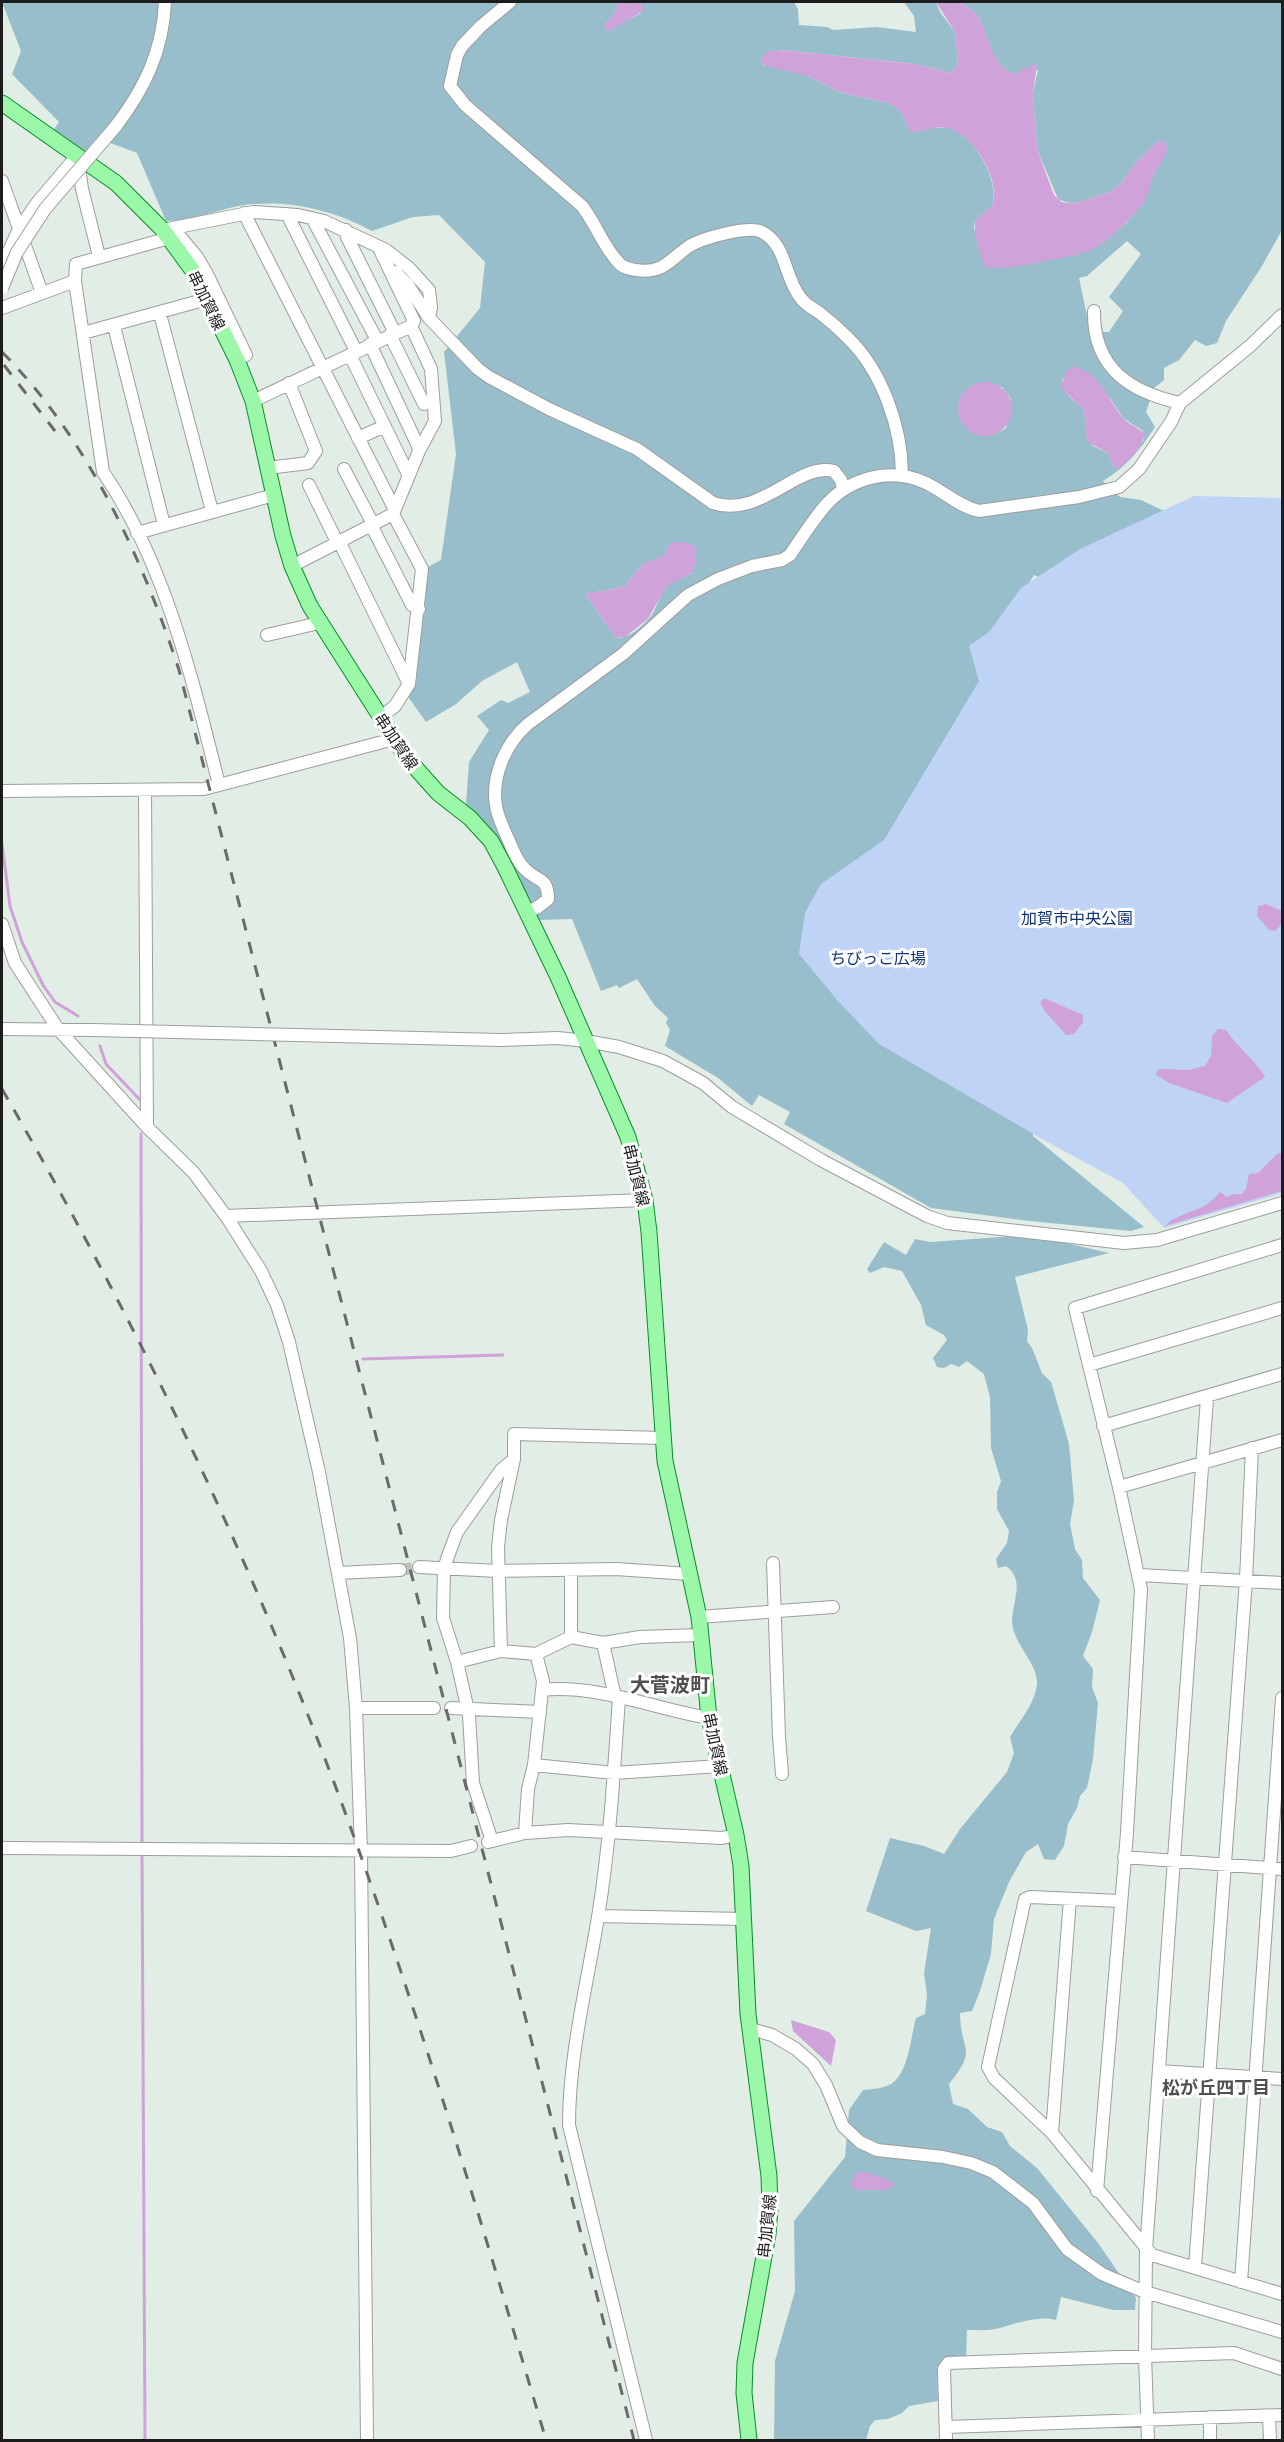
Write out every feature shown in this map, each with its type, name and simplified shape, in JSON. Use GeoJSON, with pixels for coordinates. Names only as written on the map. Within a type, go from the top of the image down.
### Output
{"type":"FeatureCollection","features":[{"type":"Feature","properties":{"kind":"main road","name":"串加賀線"},"geometry":{"type":"LineString","coordinates":[[2,103],[77,158],[116,183],[168,232],[189,263],[237,360],[253,401],[292,566],[318,623],[351,669],[418,773],[438,793],[470,818],[491,841],[527,912],[628,1137],[645,1200],[649,1232],[662,1438],[672,1497],[699,1617],[709,1718],[741,1866],[745,1979],[769,2176],[770,2209],[768,2234],[745,2363],[744,2393],[749,2440]]}},
{"type":"Feature","properties":{"kind":"street"},"geometry":{"type":"LineString","coordinates":[[2,288],[17,252],[45,209],[134,103],[152,68],[161,38],[165,2]]}},
{"type":"Feature","properties":{"kind":"street"},"geometry":{"type":"LineString","coordinates":[[510,2],[462,46],[451,76],[450,86],[458,96],[473,112],[582,207],[596,224],[619,263],[626,268],[644,271],[660,269],[692,245],[714,237],[745,231],[760,231],[766,236],[780,250],[792,285],[800,297],[848,338],[872,371],[882,389],[900,443],[902,475]]}},
{"type":"Feature","properties":{"kind":"street"},"geometry":{"type":"LineString","coordinates":[[2,266],[19,229],[37,203],[77,158]]}},
{"type":"Feature","properties":{"kind":"street"},"geometry":{"type":"LineString","coordinates":[[77,158],[82,189],[99,256]]}},
{"type":"Feature","properties":{"kind":"street"},"geometry":{"type":"LineString","coordinates":[[2,181],[42,293]]}},
{"type":"Feature","properties":{"kind":"street"},"geometry":{"type":"LineString","coordinates":[[244,213],[422,569],[409,684],[395,706],[381,717]]}},
{"type":"Feature","properties":{"kind":"street"},"geometry":{"type":"LineString","coordinates":[[219,785],[188,663],[167,604],[120,496],[103,472],[75,281],[76,264],[168,232],[244,213],[287,214],[312,218],[346,230],[409,268],[429,290],[431,307],[429,318]]}},
{"type":"Feature","properties":{"kind":"street"},"geometry":{"type":"LineString","coordinates":[[287,214],[408,474]]}},
{"type":"Feature","properties":{"kind":"street"},"geometry":{"type":"LineString","coordinates":[[312,218],[374,342],[419,451]]}},
{"type":"Feature","properties":{"kind":"street"},"geometry":{"type":"LineString","coordinates":[[346,230],[347,237],[424,404]]}},
{"type":"Feature","properties":{"kind":"street"},"geometry":{"type":"LineString","coordinates":[[168,232],[197,257],[207,274],[246,355],[237,360]]}},
{"type":"Feature","properties":{"kind":"street"},"geometry":{"type":"LineString","coordinates":[[253,401],[411,326],[414,321],[412,313],[379,248]]}},
{"type":"Feature","properties":{"kind":"street"},"geometry":{"type":"LineString","coordinates":[[389,269],[397,273],[408,285],[429,318],[478,369],[549,409],[637,449],[713,502],[723,506],[744,505],[822,471],[834,471],[841,480],[843,488]]}},
{"type":"Feature","properties":{"kind":"street"},"geometry":{"type":"LineString","coordinates":[[2,308],[75,281]]}},
{"type":"Feature","properties":{"kind":"street"},"geometry":{"type":"LineString","coordinates":[[83,333],[207,300]]}},
{"type":"Feature","properties":{"kind":"street"},"geometry":{"type":"LineString","coordinates":[[1094,310],[1097,339],[1117,374],[1130,386],[1180,403]]}},
{"type":"Feature","properties":{"kind":"street"},"geometry":{"type":"LineString","coordinates":[[160,314],[212,511]]}},
{"type":"Feature","properties":{"kind":"street"},"geometry":{"type":"LineString","coordinates":[[527,912],[548,899],[546,884],[525,869],[517,858],[495,805],[497,778],[501,763],[512,741],[519,731],[623,654],[688,595],[724,576],[752,566],[782,560],[790,555],[825,506],[843,488],[871,477],[902,475],[926,484],[969,508],[979,511],[1079,497],[1119,487],[1135,473],[1171,422],[1180,403],[1251,346],[1282,315]]}},
{"type":"Feature","properties":{"kind":"street"},"geometry":{"type":"LineString","coordinates":[[114,326],[164,525]]}},
{"type":"Feature","properties":{"kind":"street"},"geometry":{"type":"LineString","coordinates":[[292,566],[372,525],[393,511],[408,474],[435,421],[431,369],[411,326]]}},
{"type":"Feature","properties":{"kind":"street"},"geometry":{"type":"LineString","coordinates":[[268,468],[308,463],[316,451],[289,383]]}},
{"type":"Feature","properties":{"kind":"street"},"geometry":{"type":"LineString","coordinates":[[358,438],[385,426]]}},
{"type":"Feature","properties":{"kind":"street"},"geometry":{"type":"LineString","coordinates":[[344,469],[412,605],[419,609]]}},
{"type":"Feature","properties":{"kind":"street"},"geometry":{"type":"LineString","coordinates":[[309,485],[409,684]]}},
{"type":"Feature","properties":{"kind":"street"},"geometry":{"type":"LineString","coordinates":[[137,533],[274,495]]}},
{"type":"Feature","properties":{"kind":"street"},"geometry":{"type":"LineString","coordinates":[[267,635],[318,623]]}},
{"type":"Feature","properties":{"kind":"street"},"geometry":{"type":"LineString","coordinates":[[2,791],[198,790],[394,739]]}},
{"type":"Feature","properties":{"kind":"street"},"geometry":{"type":"LineString","coordinates":[[145,790],[147,1127]]}},
{"type":"Feature","properties":{"kind":"street"},"geometry":{"type":"LineString","coordinates":[[2,924],[15,963],[58,1029],[147,1127],[194,1173],[226,1216],[261,1271],[277,1305],[289,1342],[319,1472],[350,1638],[356,1708],[361,1851],[367,2440]]}},
{"type":"Feature","properties":{"kind":"street"},"geometry":{"type":"LineString","coordinates":[[2,1029],[500,1040],[558,1038],[586,1041],[619,1047],[663,1061],[702,1083],[732,1107],[822,1160],[927,1216],[947,1223],[1124,1243],[1157,1240],[1282,1203]]}},
{"type":"Feature","properties":{"kind":"street"},"geometry":{"type":"LineString","coordinates":[[226,1216],[645,1200]]}},
{"type":"Feature","properties":{"kind":"street"},"geometry":{"type":"LineString","coordinates":[[1097,2191],[1124,1857],[1141,1589],[1140,1575],[1075,1308],[1282,1245]]}},
{"type":"Feature","properties":{"kind":"street"},"geometry":{"type":"LineString","coordinates":[[1089,1365],[1282,1308]]}},
{"type":"Feature","properties":{"kind":"street"},"geometry":{"type":"LineString","coordinates":[[1103,1426],[1206,1398],[1282,1374]]}},
{"type":"Feature","properties":{"kind":"street"},"geometry":{"type":"LineString","coordinates":[[1148,2440],[1145,2356],[1146,2250],[1204,1462],[1206,1398]]}},
{"type":"Feature","properties":{"kind":"street"},"geometry":{"type":"LineString","coordinates":[[501,1652],[498,1571],[501,1520],[514,1459],[514,1434],[662,1438]]}},
{"type":"Feature","properties":{"kind":"street"},"geometry":{"type":"LineString","coordinates":[[1119,1487],[1282,1440]]}},
{"type":"Feature","properties":{"kind":"street"},"geometry":{"type":"LineString","coordinates":[[1195,2267],[1246,1580],[1252,1448]]}},
{"type":"Feature","properties":{"kind":"street"},"geometry":{"type":"LineString","coordinates":[[514,1459],[501,1470],[457,1532],[444,1570],[443,1618],[468,1708],[473,1783],[490,1842],[525,1833],[568,1830],[722,1838],[736,1835]]}},
{"type":"Feature","properties":{"kind":"street"},"geometry":{"type":"LineString","coordinates":[[773,1563],[782,1774]]}},
{"type":"Feature","properties":{"kind":"street"},"geometry":{"type":"LineString","coordinates":[[419,1567],[498,1571],[616,1569],[689,1574]]}},
{"type":"Feature","properties":{"kind":"street"},"geometry":{"type":"LineString","coordinates":[[338,1573],[400,1570]]}},
{"type":"Feature","properties":{"kind":"street"},"geometry":{"type":"LineString","coordinates":[[571,1570],[571,1637]]}},
{"type":"Feature","properties":{"kind":"street"},"geometry":{"type":"LineString","coordinates":[[1140,1575],[1282,1583]]}},
{"type":"Feature","properties":{"kind":"street"},"geometry":{"type":"LineString","coordinates":[[699,1617],[833,1607]]}},
{"type":"Feature","properties":{"kind":"street"},"geometry":{"type":"LineString","coordinates":[[457,1662],[501,1652],[536,1654],[571,1637],[603,1643],[640,1637],[701,1635]]}},
{"type":"Feature","properties":{"kind":"street"},"geometry":{"type":"LineString","coordinates":[[603,1643],[617,1697],[610,1833],[577,2041],[569,2102],[569,2125],[646,2440]]}},
{"type":"Feature","properties":{"kind":"street"},"geometry":{"type":"LineString","coordinates":[[525,1833],[528,1789],[534,1765],[543,1680],[536,1654]]}},
{"type":"Feature","properties":{"kind":"street"},"geometry":{"type":"LineString","coordinates":[[542,1690],[559,1688],[590,1690],[709,1718]]}},
{"type":"Feature","properties":{"kind":"street"},"geometry":{"type":"LineString","coordinates":[[1241,2282],[1256,2077],[1277,1868],[1282,1698]]}},
{"type":"Feature","properties":{"kind":"street"},"geometry":{"type":"LineString","coordinates":[[356,1708],[434,1708]]}},
{"type":"Feature","properties":{"kind":"street"},"geometry":{"type":"LineString","coordinates":[[451,1708],[540,1712]]}},
{"type":"Feature","properties":{"kind":"street"},"geometry":{"type":"LineString","coordinates":[[534,1765],[614,1773],[720,1767]]}},
{"type":"Feature","properties":{"kind":"street"},"geometry":{"type":"LineString","coordinates":[[2,1848],[452,1851],[471,1846]]}},
{"type":"Feature","properties":{"kind":"street"},"geometry":{"type":"LineString","coordinates":[[1124,1857],[1277,1868]]}},
{"type":"Feature","properties":{"kind":"street"},"geometry":{"type":"LineString","coordinates":[[1120,1901],[1030,1897],[1025,1899],[988,2067],[994,2078],[1052,2133],[1097,2191],[1152,2255],[1282,2294]]}},
{"type":"Feature","properties":{"kind":"street"},"geometry":{"type":"LineString","coordinates":[[1052,2133],[1070,1899]]}},
{"type":"Feature","properties":{"kind":"street"},"geometry":{"type":"LineString","coordinates":[[598,1916],[744,1919]]}},
{"type":"Feature","properties":{"kind":"street"},"geometry":{"type":"LineString","coordinates":[[751,2029],[772,2035],[796,2049],[813,2064],[826,2085],[843,2126],[860,2142],[877,2150],[943,2157],[993,2172],[1033,2203],[1067,2249],[1102,2274],[1145,2292],[1282,2332]]}},
{"type":"Feature","properties":{"kind":"street"},"geometry":{"type":"LineString","coordinates":[[1159,2071],[1282,2079]]}},
{"type":"Feature","properties":{"kind":"street"},"geometry":{"type":"LineString","coordinates":[[946,2440],[944,2369],[948,2363],[1234,2353],[1282,2369]]}},
{"type":"Feature","properties":{"kind":"street"},"geometry":{"type":"LineString","coordinates":[[946,2427],[1282,2415]]}},
{"type":"Feature","properties":{"kind":"street"},"geometry":{"type":"LineString","coordinates":[[1269,2416],[1270,2440]]}},
{"type":"Feature","properties":{"kind":"street"},"geometry":{"type":"LineString","coordinates":[[1210,2417],[1210,2440]]}},
{"type":"Feature","properties":{"kind":"green space","name":"ちびっこ広場"},"geometry":{"type":"Polygon","coordinates":[[[2,2],[619,2],[615,13],[604,25],[608,31],[641,13],[641,4],[638,2],[794,2],[798,9],[799,25],[827,27],[833,30],[877,27],[916,32],[914,16],[904,2],[936,2],[940,12],[955,32],[958,64],[951,73],[915,64],[781,50],[763,65],[804,74],[842,93],[889,103],[901,112],[907,125],[914,132],[947,128],[966,138],[975,148],[989,172],[994,196],[992,206],[975,220],[974,228],[981,252],[1028,264],[1071,255],[1101,244],[1127,222],[1143,203],[1151,180],[1165,155],[1166,143],[1159,140],[1135,163],[1121,184],[1110,192],[1072,204],[1058,199],[1037,149],[1033,93],[1038,70],[1028,68],[1015,74],[1001,66],[992,51],[979,18],[960,2],[1282,2],[1282,230],[1262,266],[1226,321],[1217,343],[1206,346],[1195,340],[1179,360],[1164,368],[1164,380],[1154,388],[1146,412],[1155,427],[1132,457],[1103,481],[1120,497],[1141,500],[1166,512],[1074,593],[1034,575],[1023,593],[1033,1136],[1144,1227],[1131,1231],[931,1208],[784,1124],[790,1112],[759,1095],[752,1106],[718,1078],[665,1046],[670,1030],[666,1023],[668,1018],[655,1006],[637,979],[619,988],[617,985],[601,991],[572,919],[540,920],[499,843],[466,804],[469,762],[489,730],[477,716],[501,700],[508,703],[530,692],[517,662],[482,681],[456,704],[426,722],[406,694],[426,568],[441,560],[456,454],[444,352],[480,308],[485,262],[439,215],[413,217],[372,231],[324,211],[273,203],[238,206],[193,218],[166,221],[137,153],[97,138],[84,153],[52,132],[59,122],[12,74],[21,51],[2,2]],[[1127,241],[1087,276],[1079,278],[1087,316],[1100,314],[1103,332],[1109,332],[1123,311],[1109,297],[1141,254],[1127,241]],[[1063,378],[1062,383],[1069,396],[1084,410],[1087,440],[1093,446],[1108,453],[1114,468],[1131,457],[1144,440],[1143,431],[1123,418],[1110,398],[1063,378]],[[977,384],[965,392],[959,402],[959,413],[962,423],[970,431],[980,435],[992,435],[1006,428],[1011,399],[1002,387],[977,384]],[[668,546],[666,555],[643,564],[624,587],[585,594],[616,638],[625,637],[640,627],[651,616],[667,586],[693,572],[668,546]]]}},
{"type":"Feature","properties":{"kind":"green space","name":"加賀市中央公園"},"geometry":{"type":"Polygon","coordinates":[[[1194,496],[1282,498],[1282,1193],[1164,1228],[1123,1183],[1042,1139],[879,1044],[838,1001],[799,954],[805,913],[821,884],[884,840],[979,681],[969,646],[989,632],[1021,588],[1080,549],[1194,496]]]}},
{"type":"Feature","properties":{"kind":"green space"},"geometry":{"type":"Polygon","coordinates":[[[1015,1236],[1066,1243],[1109,1253],[1015,1277],[1028,1330],[1027,1341],[1042,1373],[1051,1382],[1069,1444],[1074,1501],[1070,1524],[1075,1549],[1082,1560],[1083,1578],[1100,1600],[1083,1656],[1093,1669],[1092,1687],[1098,1703],[1093,1759],[1087,1788],[1080,1796],[1077,1808],[1068,1824],[1064,1846],[1055,1860],[1044,1859],[1038,1844],[1026,1852],[1009,1882],[994,1919],[991,1954],[980,1991],[972,2011],[960,2013],[966,2056],[949,2084],[953,2104],[968,2109],[987,2127],[1002,2132],[1010,2146],[1037,2168],[1098,2243],[1136,2298],[1135,2310],[1113,2310],[1061,2297],[1056,2320],[1035,2319],[996,2329],[967,2330],[966,2359],[945,2361],[937,2368],[938,2401],[909,2406],[902,2413],[888,2419],[875,2420],[870,2426],[866,2440],[774,2440],[775,2361],[795,2291],[794,2221],[845,2157],[849,2110],[863,2090],[884,2087],[900,2075],[916,2018],[925,2014],[927,1995],[924,1973],[931,1928],[916,1931],[866,1911],[890,1838],[924,1846],[944,1854],[960,1829],[1007,1772],[1014,1753],[1010,1737],[1030,1706],[1037,1685],[1037,1677],[1017,1639],[1012,1622],[1017,1585],[1015,1578],[1006,1566],[998,1568],[996,1559],[1007,1543],[1009,1531],[997,1509],[997,1492],[1001,1481],[991,1448],[990,1397],[984,1374],[967,1361],[959,1367],[951,1364],[944,1368],[937,1367],[933,1358],[947,1340],[944,1335],[926,1325],[921,1305],[902,1271],[884,1267],[870,1273],[867,1269],[884,1242],[906,1255],[915,1239],[930,1242],[1015,1236]]]}},
{"type":"Feature","properties":{"kind":"shaded area"},"geometry":{"type":"Polygon","coordinates":[[[619,2],[638,2],[643,6],[643,11],[612,30],[606,31],[604,25],[615,13],[619,2]]]}},
{"type":"Feature","properties":{"kind":"shaded area"},"geometry":{"type":"Polygon","coordinates":[[[936,2],[960,2],[975,13],[996,59],[1007,71],[1015,74],[1034,64],[1037,66],[1033,93],[1037,149],[1054,195],[1062,202],[1072,204],[1110,192],[1121,184],[1135,163],[1159,140],[1166,143],[1165,156],[1153,176],[1144,202],[1120,228],[1099,246],[1072,256],[1016,267],[984,266],[975,235],[975,220],[992,206],[993,184],[983,160],[966,139],[957,132],[942,127],[910,132],[901,112],[889,103],[842,93],[808,76],[766,66],[760,61],[768,52],[777,50],[915,64],[951,73],[958,64],[955,32],[936,2]]]}},
{"type":"Feature","properties":{"kind":"shaded area"},"geometry":{"type":"Polygon","coordinates":[[[1073,367],[1089,373],[1096,379],[1122,417],[1145,434],[1134,454],[1117,469],[1114,468],[1108,453],[1087,442],[1084,410],[1062,389],[1066,371],[1073,367]]]}},
{"type":"Feature","properties":{"kind":"shaded area"},"geometry":{"type":"Polygon","coordinates":[[[980,382],[990,382],[1000,386],[1008,394],[1012,409],[1008,424],[1000,432],[990,436],[980,436],[970,432],[962,424],[958,414],[958,404],[962,394],[970,386],[980,382]]]}},
{"type":"Feature","properties":{"kind":"shaded area"},"geometry":{"type":"Polygon","coordinates":[[[673,542],[688,543],[695,547],[696,559],[693,572],[666,587],[648,619],[625,637],[616,638],[585,594],[624,587],[643,564],[665,555],[668,546],[673,542]]]}},
{"type":"Feature","properties":{"kind":"shaded area"},"geometry":{"type":"Polygon","coordinates":[[[1266,904],[1282,911],[1282,923],[1275,931],[1269,930],[1257,916],[1258,906],[1266,904]]]}},
{"type":"Feature","properties":{"kind":"shaded area"},"geometry":{"type":"Polygon","coordinates":[[[1044,998],[1083,1015],[1083,1022],[1074,1034],[1066,1035],[1044,1010],[1040,1003],[1044,998]]]}},
{"type":"Feature","properties":{"kind":"shaded area"},"geometry":{"type":"Polygon","coordinates":[[[1218,1029],[1226,1030],[1265,1077],[1227,1103],[1169,1083],[1156,1075],[1160,1069],[1188,1070],[1205,1066],[1211,1056],[1212,1036],[1218,1029]]]}},
{"type":"Feature","properties":{"kind":"shaded area"},"geometry":{"type":"Polygon","coordinates":[[[1278,1153],[1282,1154],[1282,1191],[1165,1226],[1178,1217],[1206,1205],[1220,1192],[1227,1197],[1242,1194],[1246,1189],[1249,1174],[1258,1173],[1278,1153]]]}},
{"type":"Feature","properties":{"kind":"shaded area"},"geometry":{"type":"Polygon","coordinates":[[[791,2020],[829,2032],[836,2040],[831,2066],[793,2031],[791,2020]]]}},
{"type":"Feature","properties":{"kind":"shaded area"},"geometry":{"type":"Polygon","coordinates":[[[857,2172],[866,2172],[881,2177],[894,2183],[894,2187],[883,2190],[855,2190],[850,2185],[857,2172]]]}},
{"type":"Feature","properties":{"kind":"waterway"},"geometry":{"type":"LineString","coordinates":[[2,844],[10,906],[22,942],[43,985],[55,1002],[78,1016]]}},
{"type":"Feature","properties":{"kind":"waterway"},"geometry":{"type":"LineString","coordinates":[[100,1046],[106,1064],[143,1103]]}},
{"type":"Feature","properties":{"kind":"waterway"},"geometry":{"type":"LineString","coordinates":[[141,1134],[142,1846]]}},
{"type":"Feature","properties":{"kind":"waterway"},"geometry":{"type":"LineString","coordinates":[[363,1359],[503,1355]]}},
{"type":"Feature","properties":{"kind":"waterway"},"geometry":{"type":"LineString","coordinates":[[142,1853],[145,2440]]}},
{"type":"Feature","properties":{"kind":"tunnel"},"geometry":{"type":"LineString","coordinates":[[400,1570],[419,1567]]}},
{"type":"Feature","properties":{"kind":"railway"},"geometry":{"type":"LineString","coordinates":[[2,352],[32,385],[60,422],[86,460],[109,500],[148,585],[179,670],[634,2440]]}},
{"type":"Feature","properties":{"kind":"railway"},"geometry":{"type":"LineString","coordinates":[[4,365],[55,431]]}},
{"type":"Feature","properties":{"kind":"railway"},"geometry":{"type":"LineString","coordinates":[[2,1089],[51,1175],[144,1351],[229,1530],[307,1712],[342,1804],[424,2041],[546,2440]]}},
{"type":"Feature","properties":{"kind":"district","name":"大菅波町"},"geometry":{"type":"Point","coordinates":[670,1684]}},
{"type":"Feature","properties":{"kind":"district","name":"松が丘四丁目"},"geometry":{"type":"Point","coordinates":[1216,2087]}}]}
